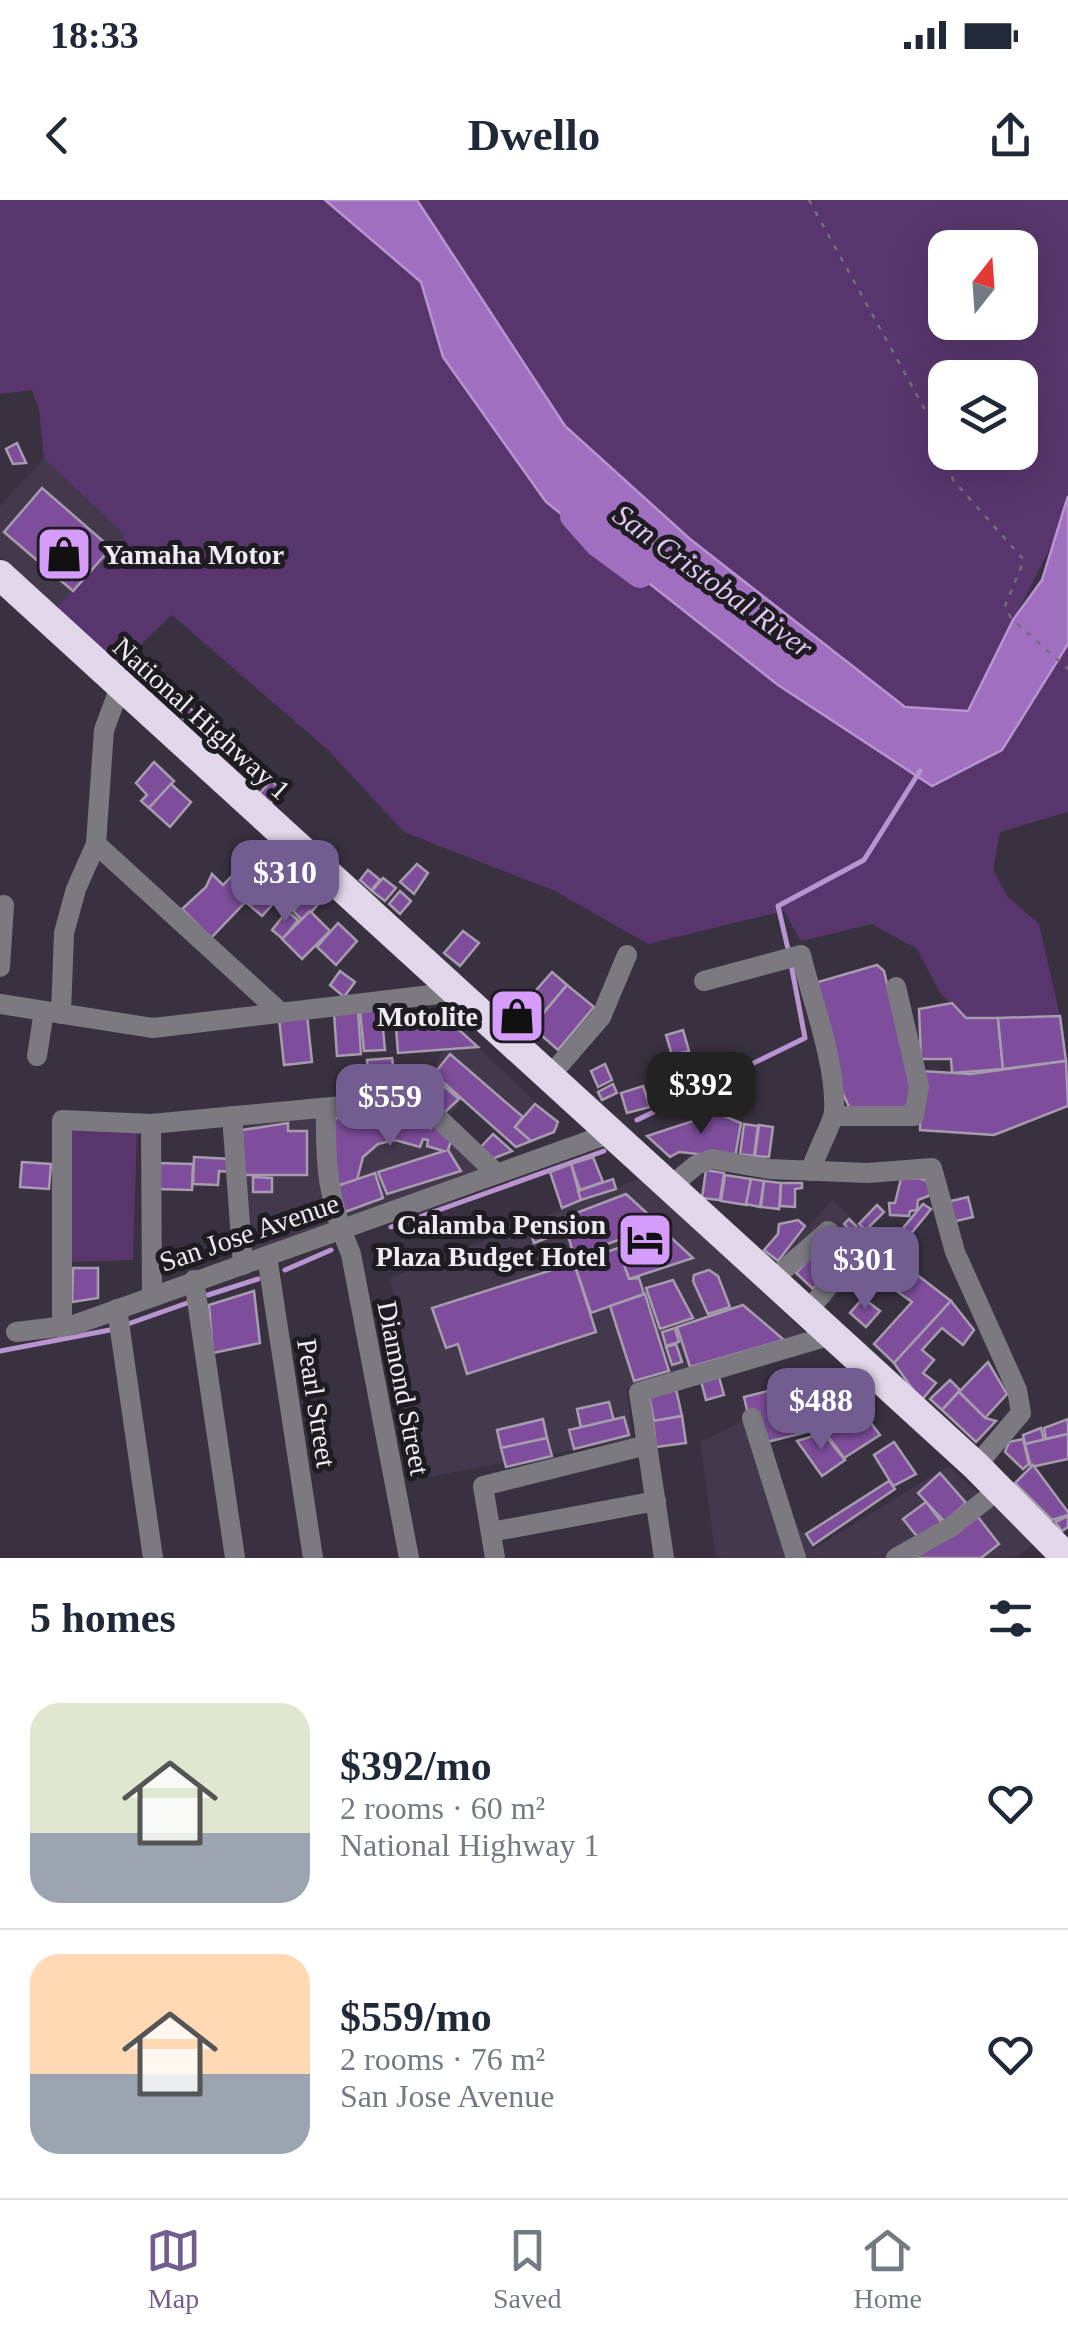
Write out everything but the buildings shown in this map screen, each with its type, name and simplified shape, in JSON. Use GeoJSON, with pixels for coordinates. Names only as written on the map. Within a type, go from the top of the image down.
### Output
{"type":"FeatureCollection","features":[{"type":"Feature","properties":{"kind":"highway","name":"National Highway 1"},"geometry":{"type":"LineString","coordinates":[[0,575],[976,1466],[1067,1558]]}},
{"type":"Feature","properties":{"kind":"street"},"geometry":{"type":"LineString","coordinates":[[37,1056],[53,1012],[64,933],[76,889],[96,844],[104,730],[120,688]]}},
{"type":"Feature","properties":{"kind":"street"},"geometry":{"type":"LineString","coordinates":[[96,844],[281,1013]]}},
{"type":"Feature","properties":{"kind":"street"},"geometry":{"type":"LineString","coordinates":[[0,967],[4,905]]}},
{"type":"Feature","properties":{"kind":"street"},"geometry":{"type":"LineString","coordinates":[[704,982],[801,955],[831,1081],[834,1116],[818,1143],[810,1171]]}},
{"type":"Feature","properties":{"kind":"street"},"geometry":{"type":"LineString","coordinates":[[549,1077],[601,1017],[627,956]]}},
{"type":"Feature","properties":{"kind":"street"},"geometry":{"type":"LineString","coordinates":[[834,1116],[914,1116],[919,1086],[896,988]]}},
{"type":"Feature","properties":{"kind":"street"},"geometry":{"type":"LineString","coordinates":[[0,1004],[153,1028],[456,992]]}},
{"type":"Feature","properties":{"kind":"street"},"geometry":{"type":"LineString","coordinates":[[62,1327],[62,1120],[151,1124],[405,1100],[430,1112],[494,1171]]}},
{"type":"Feature","properties":{"kind":"street","name":"Diamond Street"},"geometry":{"type":"LineString","coordinates":[[326,1109],[325,1176],[351,1254],[409,1558]]}},
{"type":"Feature","properties":{"kind":"street"},"geometry":{"type":"LineString","coordinates":[[232,1116],[243,1264]]}},
{"type":"Feature","properties":{"kind":"street"},"geometry":{"type":"LineString","coordinates":[[151,1124],[152,1296]]}},
{"type":"Feature","properties":{"kind":"street","name":"San Jose Avenue"},"geometry":{"type":"LineString","coordinates":[[16,1332],[62,1327],[117,1309],[341,1230],[471,1179],[610,1133]]}},
{"type":"Feature","properties":{"kind":"street"},"geometry":{"type":"LineString","coordinates":[[468,1144],[460,1159],[471,1179]]}},
{"type":"Feature","properties":{"kind":"street"},"geometry":{"type":"LineString","coordinates":[[670,1187],[696,1165],[712,1159],[810,1171],[868,1173],[932,1168],[954,1252],[1017,1390],[1021,1413],[976,1466]]}},
{"type":"Feature","properties":{"kind":"street"},"geometry":{"type":"LineString","coordinates":[[772,1280],[818,1236],[828,1231],[842,1241],[850,1250],[850,1260],[806,1312]]}},
{"type":"Feature","properties":{"kind":"street","name":"Pearl Street"},"geometry":{"type":"LineString","coordinates":[[267,1256],[313,1558]]}},
{"type":"Feature","properties":{"kind":"street"},"geometry":{"type":"LineString","coordinates":[[194,1280],[234,1558]]}},
{"type":"Feature","properties":{"kind":"street"},"geometry":{"type":"LineString","coordinates":[[117,1309],[153,1558]]}},
{"type":"Feature","properties":{"kind":"street"},"geometry":{"type":"LineString","coordinates":[[664,1558],[639,1392],[832,1335]]}},
{"type":"Feature","properties":{"kind":"street"},"geometry":{"type":"LineString","coordinates":[[752,1418],[796,1558]]}},
{"type":"Feature","properties":{"kind":"street"},"geometry":{"type":"LineString","coordinates":[[495,1558],[483,1486],[647,1446]]}},
{"type":"Feature","properties":{"kind":"street"},"geometry":{"type":"LineString","coordinates":[[896,1558],[951,1527],[999,1489]]}},
{"type":"Feature","properties":{"kind":"street"},"geometry":{"type":"LineString","coordinates":[[491,1532],[656,1502]]}},
{"type":"Feature","properties":{"kind":"path"},"geometry":{"type":"LineString","coordinates":[[809,200],[939,435],[954,480],[1024,560],[1005,606],[1012,618],[1068,669]]}},
{"type":"Feature","properties":{"kind":"shaded area"},"geometry":{"type":"Polygon","coordinates":[[[0,200],[325,200],[421,282],[443,357],[546,502],[778,685],[932,785],[1048,673],[1068,644],[1068,812],[1000,832],[993,870],[1008,897],[1039,924],[1060,1016],[966,1018],[940,993],[917,949],[872,924],[801,941],[784,911],[648,944],[555,891],[404,832],[328,750],[172,615],[119,665],[55,609],[125,535],[44,459],[39,409],[32,390],[0,394],[0,200]]]}},
{"type":"Feature","properties":{"kind":"shaded area"},"geometry":{"type":"Polygon","coordinates":[[[417,200],[1068,200],[1068,496],[1054,540],[968,711],[905,707],[690,539],[565,426],[417,200]]]}},
{"type":"Feature","properties":{"kind":"shaded area"},"geometry":{"type":"Polygon","coordinates":[[[44,459],[125,535],[55,609],[0,556],[0,506],[44,459]]]}},
{"type":"Feature","properties":{"kind":"shaded area"},"geometry":{"type":"Polygon","coordinates":[[[478,1047],[561,1127],[514,1148],[462,1101],[442,1124],[487,1167],[247,1254],[237,1124],[402,1106],[428,1071],[432,1074],[443,1050],[478,1047]]]}},
{"type":"Feature","properties":{"kind":"shaded area"},"geometry":{"type":"Polygon","coordinates":[[[137,1128],[133,1260],[67,1262],[66,1129],[137,1128]]]}},
{"type":"Feature","properties":{"kind":"shaded area"},"geometry":{"type":"Polygon","coordinates":[[[641,1178],[810,1337],[627,1388],[632,1439],[428,1477],[390,1278],[641,1178]]]}},
{"type":"Feature","properties":{"kind":"shaded area"},"geometry":{"type":"Polygon","coordinates":[[[832,1200],[879,1244],[830,1304],[778,1261],[832,1200]]]}},
{"type":"Feature","properties":{"kind":"shaded area"},"geometry":{"type":"Polygon","coordinates":[[[751,1417],[776,1492],[813,1549],[948,1466],[1034,1544],[1014,1558],[716,1558],[700,1442],[751,1417]]]}},
{"type":"Feature","properties":{"kind":"water"},"geometry":{"type":"Polygon","coordinates":[[[325,200],[417,200],[565,426],[690,539],[905,707],[968,711],[1013,620],[1042,580],[1068,496],[1068,644],[1002,750],[932,786],[778,685],[546,502],[443,357],[421,282],[325,200]]]}},
{"type":"Feature","properties":{"kind":"waterway","name":"San Cristobal River"},"geometry":{"type":"LineString","coordinates":[[574,516],[598,543],[640,574]]}},
{"type":"Feature","properties":{"kind":"waterway"},"geometry":{"type":"LineString","coordinates":[[788,949],[778,906],[864,860],[920,771]]}},
{"type":"Feature","properties":{"kind":"waterway"},"geometry":{"type":"LineString","coordinates":[[637,1120],[805,1038],[791,964]]}},
{"type":"Feature","properties":{"kind":"waterway"},"geometry":{"type":"LineString","coordinates":[[391,1227],[604,1151]]}},
{"type":"Feature","properties":{"kind":"waterway"},"geometry":{"type":"LineString","coordinates":[[285,1270],[331,1250]]}},
{"type":"Feature","properties":{"kind":"waterway"},"geometry":{"type":"LineString","coordinates":[[208,1295],[258,1279]]}},
{"type":"Feature","properties":{"kind":"waterway"},"geometry":{"type":"LineString","coordinates":[[125,1325],[190,1302]]}},
{"type":"Feature","properties":{"kind":"waterway"},"geometry":{"type":"LineString","coordinates":[[0,1351],[115,1329]]}},
{"type":"Feature","properties":{"kind":"place","name":"Yamaha Motor"},"geometry":{"type":"Point","coordinates":[64,554]}},
{"type":"Feature","properties":{"kind":"place","name":"Motolite"},"geometry":{"type":"Point","coordinates":[517,1016]}},
{"type":"Feature","properties":{"kind":"place","name":"Calamba Pension Plaza Budget Hotel"},"geometry":{"type":"Point","coordinates":[645,1240]}}]}
